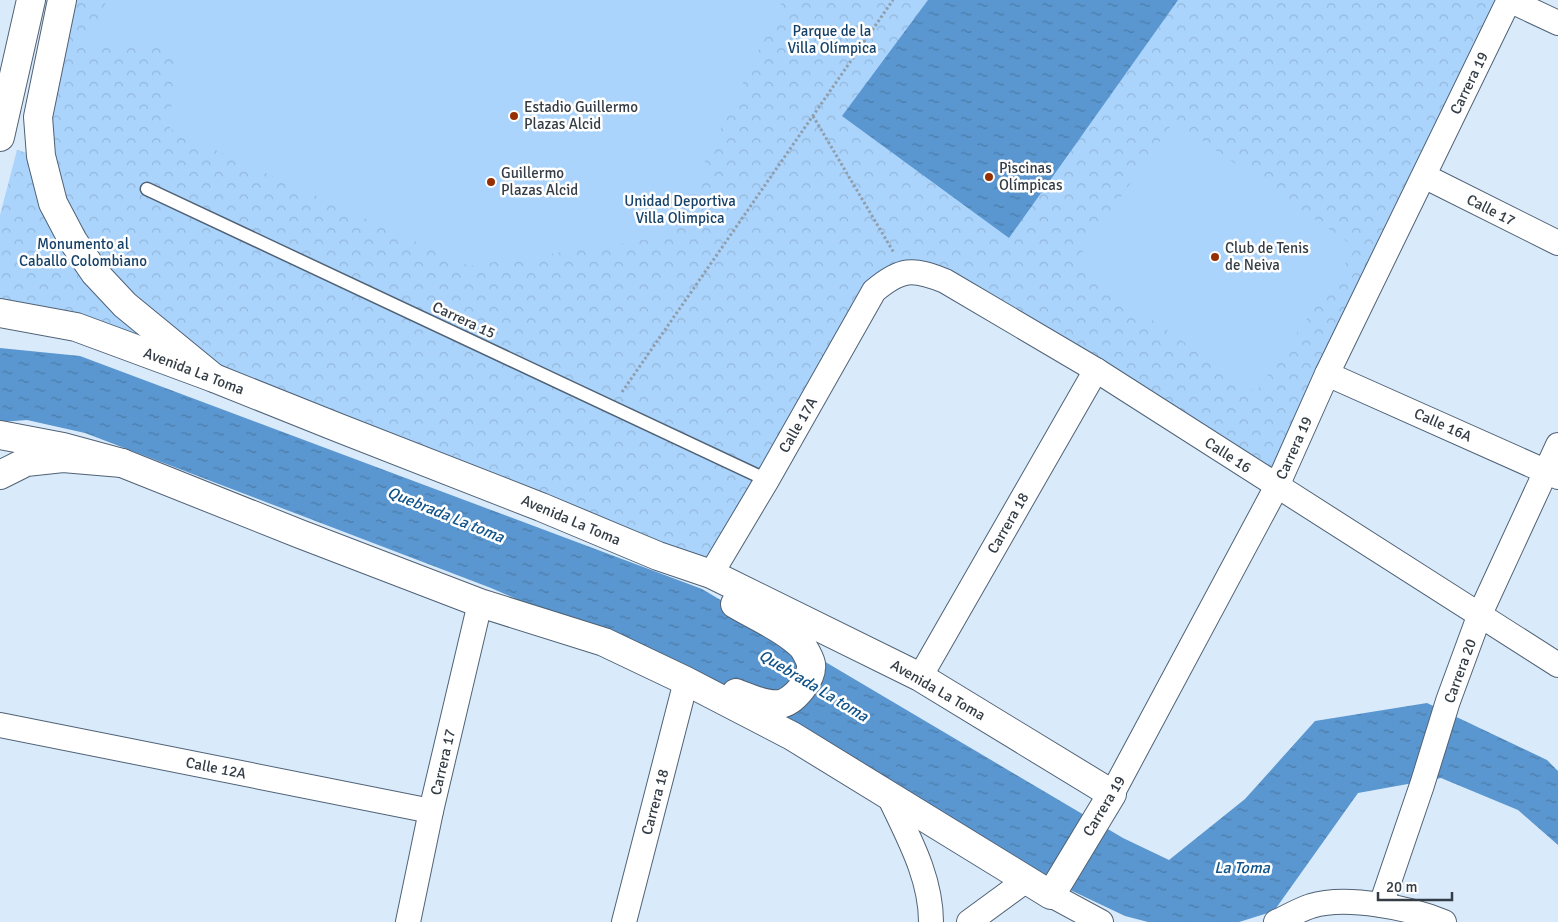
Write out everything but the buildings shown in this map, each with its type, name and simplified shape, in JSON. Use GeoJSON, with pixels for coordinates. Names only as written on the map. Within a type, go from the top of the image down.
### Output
{"type":"FeatureCollection","features":[{"type":"Feature","properties":{"kind":"main road"},"geometry":{"type":"LineString","coordinates":[[0,137],[31,0]]}},
{"type":"Feature","properties":{"kind":"main road"},"geometry":{"type":"LineString","coordinates":[[62,0],[38,117],[41,156],[53,203],[73,241],[95,273],[125,305],[214,378]]}},
{"type":"Feature","properties":{"kind":"main road","name":"Avenida La Toma"},"geometry":{"type":"LineString","coordinates":[[0,313],[76,327],[214,378],[542,507],[658,556],[711,574],[920,677],[1106,804]]}},
{"type":"Feature","properties":{"kind":"main road"},"geometry":{"type":"LineString","coordinates":[[0,435],[63,447],[122,463],[480,603],[604,642],[766,703],[781,704],[802,688],[811,666],[802,647],[783,632],[701,585],[658,556]]}},
{"type":"Feature","properties":{"kind":"main road"},"geometry":{"type":"LineString","coordinates":[[0,476],[26,462],[63,458],[122,463]]}},
{"type":"Feature","properties":{"kind":"main road"},"geometry":{"type":"LineString","coordinates":[[604,642],[686,681],[792,736],[1025,881],[1054,890]]}},
{"type":"Feature","properties":{"kind":"main road","name":"Carrera 19"},"geometry":{"type":"LineString","coordinates":[[1054,890],[1106,804]]}},
{"type":"Feature","properties":{"kind":"street"},"geometry":{"type":"LineString","coordinates":[[1509,0],[1558,23]]}},
{"type":"Feature","properties":{"kind":"street","name":"Carrera 19"},"geometry":{"type":"LineString","coordinates":[[1106,804],[1277,486],[1327,374],[1509,0]]}},
{"type":"Feature","properties":{"kind":"street","name":"Calle 17"},"geometry":{"type":"LineString","coordinates":[[1424,176],[1558,244]]}},
{"type":"Feature","properties":{"kind":"street","name":"Calle 16"},"geometry":{"type":"LineString","coordinates":[[897,276],[923,272],[945,281],[1096,370],[1558,665]]}},
{"type":"Feature","properties":{"kind":"street","name":"Calle 17A"},"geometry":{"type":"LineString","coordinates":[[711,574],[767,480],[874,291],[897,276]]}},
{"type":"Feature","properties":{"kind":"street","name":"Carrera 18"},"geometry":{"type":"LineString","coordinates":[[920,677],[1096,370]]}},
{"type":"Feature","properties":{"kind":"street","name":"Calle 16A"},"geometry":{"type":"LineString","coordinates":[[1327,374],[1552,474]]}},
{"type":"Feature","properties":{"kind":"street","name":"Carrera 20"},"geometry":{"type":"LineString","coordinates":[[1381,905],[1422,785],[1448,701],[1480,614],[1552,474],[1558,445]]}},
{"type":"Feature","properties":{"kind":"street","name":"Carrera 17"},"geometry":{"type":"LineString","coordinates":[[408,922],[480,603]]}},
{"type":"Feature","properties":{"kind":"street","name":"Carrera 18"},"geometry":{"type":"LineString","coordinates":[[624,922],[686,681]]}},
{"type":"Feature","properties":{"kind":"street","name":"Calle 12A"},"geometry":{"type":"LineString","coordinates":[[0,725],[432,811]]}},
{"type":"Feature","properties":{"kind":"street"},"geometry":{"type":"LineString","coordinates":[[888,794],[922,868],[931,905],[931,922]]}},
{"type":"Feature","properties":{"kind":"street"},"geometry":{"type":"LineString","coordinates":[[969,922],[1025,881]]}},
{"type":"Feature","properties":{"kind":"street"},"geometry":{"type":"LineString","coordinates":[[1054,890],[1101,922]]}},
{"type":"Feature","properties":{"kind":"street"},"geometry":{"type":"LineString","coordinates":[[1276,922],[1311,906],[1342,901],[1381,905],[1439,921]]}},
{"type":"Feature","properties":{"kind":"lane","name":"Carrera 15"},"geometry":{"type":"LineString","coordinates":[[148,189],[767,480]]}},
{"type":"Feature","properties":{"kind":"path"},"geometry":{"type":"LineString","coordinates":[[612,408],[893,0]]}},
{"type":"Feature","properties":{"kind":"path"},"geometry":{"type":"LineString","coordinates":[[813,116],[897,276]]}},
{"type":"Feature","properties":{"kind":"green space","name":"Unidad Deportiva Villa Olimpica"},"geometry":{"type":"Polygon","coordinates":[[[62,0],[1509,0],[1277,486],[945,281],[888,279],[712,566],[88,334],[0,317],[0,215],[17,150],[41,157],[62,0]]]}},
{"type":"Feature","properties":{"kind":"green space","name":"Guillermo Plazas Alcid"},"geometry":{"type":"Polygon","coordinates":[[[107,0],[783,0],[669,236],[469,266],[170,129],[175,46],[87,43],[107,0]]]}},
{"type":"Feature","properties":{"kind":"green space","name":"Club de Tenis de Neiva"},"geometry":{"type":"Polygon","coordinates":[[[1174,121],[1356,248],[1256,392],[1073,265],[1174,121]]]}},
{"type":"Feature","properties":{"kind":"water","name":"Piscinas Olímpicas"},"geometry":{"type":"Polygon","coordinates":[[[928,0],[1178,0],[1009,238],[842,116],[928,0]]]}},
{"type":"Feature","properties":{"kind":"water","name":"La Toma"},"geometry":{"type":"Polygon","coordinates":[[[0,348],[80,356],[702,589],[1123,838],[1169,860],[1245,799],[1315,721],[1427,703],[1547,760],[1558,771],[1558,845],[1518,810],[1441,778],[1358,793],[1274,911],[1239,922],[1148,922],[1125,916],[1011,862],[696,676],[491,588],[85,433],[27,420],[0,422],[0,348]]]}},
{"type":"Feature","properties":{"kind":"place","name":"Estadio Guillermo Plazas Alcid"},"geometry":{"type":"Point","coordinates":[514,116]}},
{"type":"Feature","properties":{"kind":"place","name":"Piscinas Olímpicas"},"geometry":{"type":"Point","coordinates":[989,177]}},
{"type":"Feature","properties":{"kind":"place","name":"Guillermo Plazas Alcid"},"geometry":{"type":"Point","coordinates":[491,182]}},
{"type":"Feature","properties":{"kind":"place","name":"Club de Tenis de Neiva"},"geometry":{"type":"Point","coordinates":[1215,257]}},
{"type":"Feature","properties":{"kind":"park label","name":"Parque de la Villa Olímpica"},"geometry":{"type":"Point","coordinates":[832,40]}},
{"type":"Feature","properties":{"kind":"park label","name":"Monumento al Caballo Colombiano"},"geometry":{"type":"Point","coordinates":[83,252]}},
{"type":"Feature","properties":{"kind":"water label","name":"Quebrada La toma"},"geometry":{"type":"Point","coordinates":[446,514]}},
{"type":"Feature","properties":{"kind":"water label","name":"Quebrada La toma"},"geometry":{"type":"Point","coordinates":[814,685]}}]}
